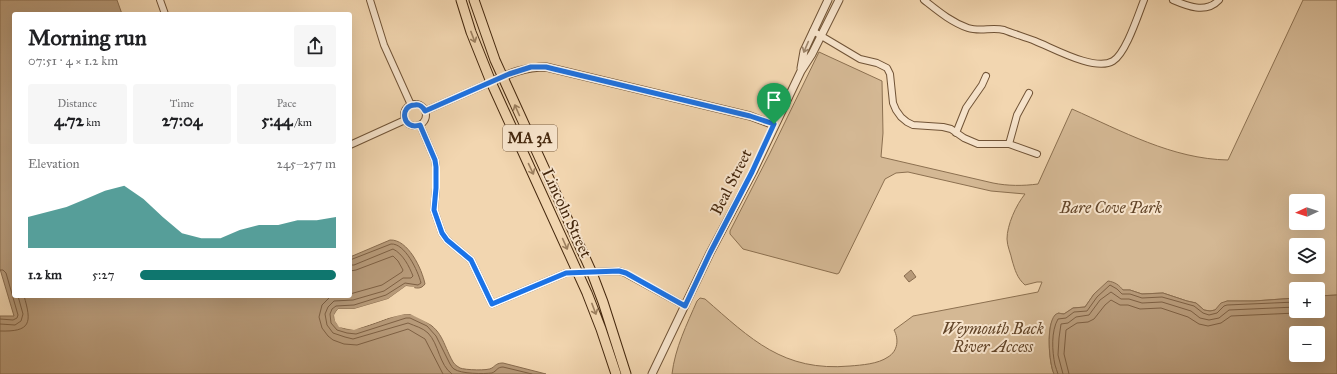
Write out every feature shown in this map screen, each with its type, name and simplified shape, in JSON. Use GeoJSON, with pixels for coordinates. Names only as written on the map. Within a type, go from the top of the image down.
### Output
{"type":"FeatureCollection","features":[{"type":"Feature","properties":{"kind":"main road","name":"Lincoln Street"},"geometry":{"type":"LineString","coordinates":[[461,0],[471,32],[491,82],[595,313],[616,374]]}},
{"type":"Feature","properties":{"kind":"main road","name":"Lincoln Street"},"geometry":{"type":"LineString","coordinates":[[474,0],[490,49],[502,77],[592,273],[628,373]]}},
{"type":"Feature","properties":{"kind":"street"},"geometry":{"type":"LineString","coordinates":[[160,0],[164,12]]}},
{"type":"Feature","properties":{"kind":"street"},"geometry":{"type":"LineString","coordinates":[[370,0],[384,45],[411,105]]}},
{"type":"Feature","properties":{"kind":"street","name":"Beal Street"},"geometry":{"type":"LineString","coordinates":[[801,71],[804,52],[828,0]]}},
{"type":"Feature","properties":{"kind":"street","name":"Beal Street"},"geometry":{"type":"LineString","coordinates":[[645,374],[653,372],[710,253],[752,172],[774,124],[839,0]]}},
{"type":"Feature","properties":{"kind":"street"},"geometry":{"type":"LineString","coordinates":[[924,0],[952,20],[969,28],[976,30],[1001,30],[1034,41],[1084,62],[1103,64],[1112,62],[1122,52],[1144,0]]}},
{"type":"Feature","properties":{"kind":"street"},"geometry":{"type":"LineString","coordinates":[[1173,0],[1198,8],[1210,6],[1219,0]]}},
{"type":"Feature","properties":{"kind":"street"},"geometry":{"type":"LineString","coordinates":[[813,31],[860,59],[877,63],[887,68],[890,74],[893,103],[901,117],[907,122],[914,125],[951,129],[964,138],[978,144],[1009,144],[1037,154]]}},
{"type":"Feature","properties":{"kind":"street"},"geometry":{"type":"LineString","coordinates":[[425,111],[502,77],[531,67],[546,67],[750,116],[774,124]]}},
{"type":"Feature","properties":{"kind":"street"},"geometry":{"type":"LineString","coordinates":[[956,132],[966,108],[982,85],[986,76]]}},
{"type":"Feature","properties":{"kind":"street"},"geometry":{"type":"LineString","coordinates":[[1009,144],[1017,115],[1029,93]]}},
{"type":"Feature","properties":{"kind":"street"},"geometry":{"type":"LineString","coordinates":[[411,105],[420,105],[425,111],[425,121],[420,125],[410,125],[405,120],[406,109],[411,105]]}},
{"type":"Feature","properties":{"kind":"street"},"geometry":{"type":"LineString","coordinates":[[352,143],[405,120]]}},
{"type":"Feature","properties":{"kind":"street"},"geometry":{"type":"LineString","coordinates":[[420,125],[435,160],[436,188],[434,210],[442,233],[447,240],[471,260],[492,304],[566,273],[619,271],[626,273],[685,306]]}},
{"type":"Feature","properties":{"kind":"green space","name":"Bare Cove Park"},"geometry":{"type":"Polygon","coordinates":[[[1303,0],[1337,0],[1337,295],[1325,296],[1325,282],[1289,282],[1289,298],[1227,301],[1215,310],[1210,311],[1204,310],[1196,303],[1163,293],[1142,294],[1130,290],[1099,290],[1094,294],[1085,307],[1073,308],[1064,314],[1058,313],[1052,321],[1050,326],[1049,348],[1054,374],[672,374],[682,336],[697,301],[700,298],[705,299],[753,339],[770,350],[787,358],[806,364],[850,366],[875,363],[894,352],[897,345],[897,337],[894,330],[913,316],[1038,292],[1042,282],[1025,285],[1018,277],[1007,242],[1007,233],[1010,222],[1015,209],[1025,194],[991,191],[908,172],[896,173],[885,179],[839,273],[837,274],[743,249],[730,234],[730,231],[819,52],[882,81],[883,133],[881,157],[999,184],[1038,184],[1072,109],[1129,135],[1167,149],[1187,155],[1228,160],[1303,0]]]}},
{"type":"Feature","properties":{"kind":"water"},"geometry":{"type":"Polygon","coordinates":[[[0,0],[117,0],[121,12],[12,12],[12,298],[352,298],[352,256],[390,240],[403,244],[413,256],[421,271],[425,284],[419,288],[406,286],[388,299],[354,309],[338,309],[334,317],[340,327],[348,329],[358,328],[402,314],[410,314],[428,323],[438,332],[453,362],[460,368],[486,370],[503,363],[546,374],[0,374],[0,316],[14,316],[0,269],[0,0]]]}},
{"type":"Feature","properties":{"kind":"water"},"geometry":{"type":"Polygon","coordinates":[[[911,270],[916,277],[909,282],[904,276],[911,270]]]}},
{"type":"Feature","properties":{"kind":"water"},"geometry":{"type":"Polygon","coordinates":[[[1108,281],[1117,284],[1123,290],[1130,290],[1142,294],[1163,293],[1196,303],[1204,310],[1210,311],[1215,310],[1221,303],[1227,301],[1289,298],[1289,318],[1325,318],[1325,296],[1337,295],[1337,374],[1054,374],[1049,344],[1052,320],[1057,314],[1064,314],[1073,308],[1085,307],[1094,294],[1108,281]]]}},
{"type":"Feature","properties":{"kind":"pier"},"geometry":{"type":"Polygon","coordinates":[[[406,286],[414,287],[415,290],[407,288],[389,301],[355,311],[338,311],[336,315],[337,320],[341,325],[354,328],[405,312],[410,312],[430,321],[432,325],[410,314],[388,318],[354,330],[339,327],[335,321],[334,315],[338,309],[354,309],[388,299],[406,286]]]}},
{"type":"Feature","properties":{"kind":"route"},"geometry":{"type":"LineString","coordinates":[[531,67],[546,67],[759,118],[774,124],[752,172],[710,253],[685,306],[626,273],[619,271],[566,273],[492,304],[471,260],[447,240],[442,233],[434,210],[437,178],[435,160],[420,125],[410,125],[405,120],[404,116],[406,109],[411,105],[420,105],[425,111],[509,74],[531,67]]}},
{"type":"Feature","properties":{"kind":"park label","name":"Weymouth Back River Access"},"geometry":{"type":"Point","coordinates":[993,337]}}]}
